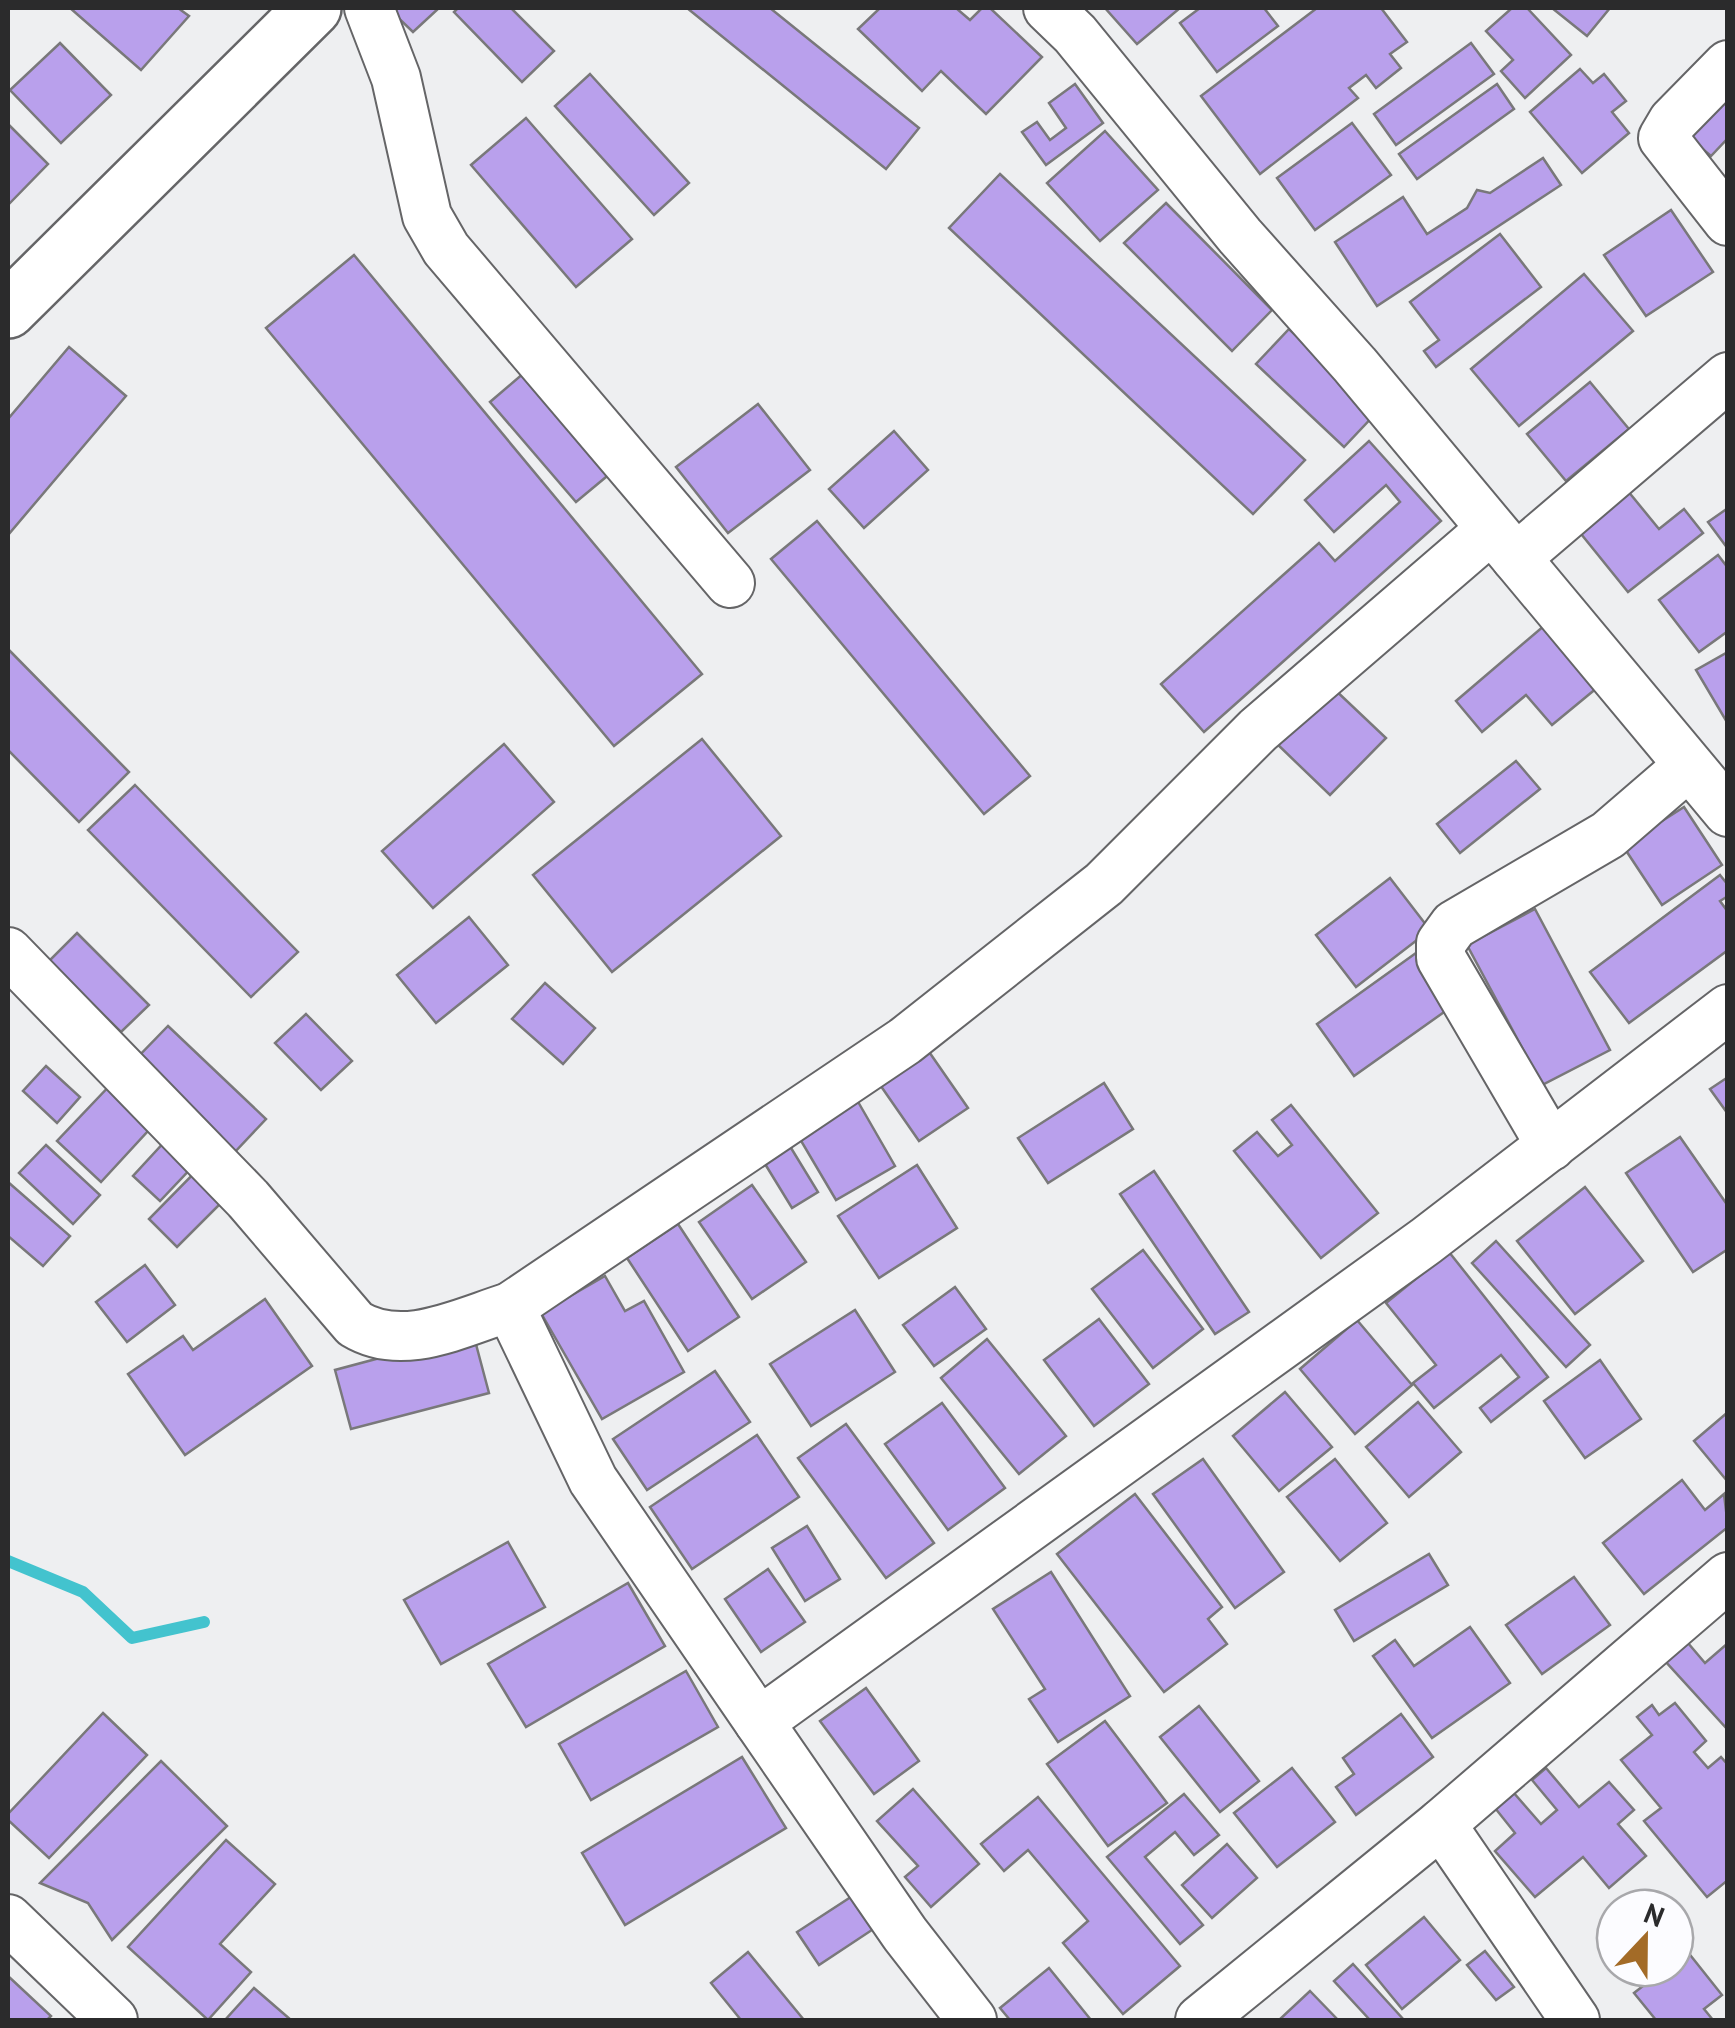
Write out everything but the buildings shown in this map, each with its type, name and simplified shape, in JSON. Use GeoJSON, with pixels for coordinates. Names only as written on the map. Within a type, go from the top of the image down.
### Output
{"type":"FeatureCollection","features":[{"type":"Feature","properties":{"kind":"main road"},"geometry":{"type":"LineString","coordinates":[[8,310],[313,8]]}},
{"type":"Feature","properties":{"kind":"street"},"geometry":{"type":"LineString","coordinates":[[369,8],[396,78],[427,216],[446,249],[730,583]]}},
{"type":"Feature","properties":{"kind":"street"},"geometry":{"type":"LineString","coordinates":[[1048,8],[1075,34],[1240,236],[1355,365],[1728,812]]}},
{"type":"Feature","properties":{"kind":"street"},"geometry":{"type":"LineString","coordinates":[[1728,65],[1672,121],[1663,138],[1728,221]]}},
{"type":"Feature","properties":{"kind":"street"},"geometry":{"type":"LineString","coordinates":[[8,952],[248,1199],[355,1324],[378,1338],[406,1338],[510,1307],[905,1041],[1104,884],[1258,730],[1728,377]]}},
{"type":"Feature","properties":{"kind":"street"},"geometry":{"type":"LineString","coordinates":[[1550,1146],[1441,958],[1440,943],[1454,926],[1608,835],[1688,766]]}},
{"type":"Feature","properties":{"kind":"street"},"geometry":{"type":"LineString","coordinates":[[759,1722],[1426,1241],[1728,1009]]}},
{"type":"Feature","properties":{"kind":"street"},"geometry":{"type":"LineString","coordinates":[[510,1307],[593,1480],[905,1934],[972,2020]]}},
{"type":"Feature","properties":{"kind":"street"},"geometry":{"type":"LineString","coordinates":[[1200,2020],[1441,1824],[1728,1577]]}},
{"type":"Feature","properties":{"kind":"street"},"geometry":{"type":"LineString","coordinates":[[1441,1824],[1575,2020]]}},
{"type":"Feature","properties":{"kind":"street"},"geometry":{"type":"LineString","coordinates":[[8,1918],[113,2020]]}},
{"type":"Feature","properties":{"kind":"waterway"},"geometry":{"type":"LineString","coordinates":[[8,1561],[83,1592],[132,1638],[204,1622]]}}]}
